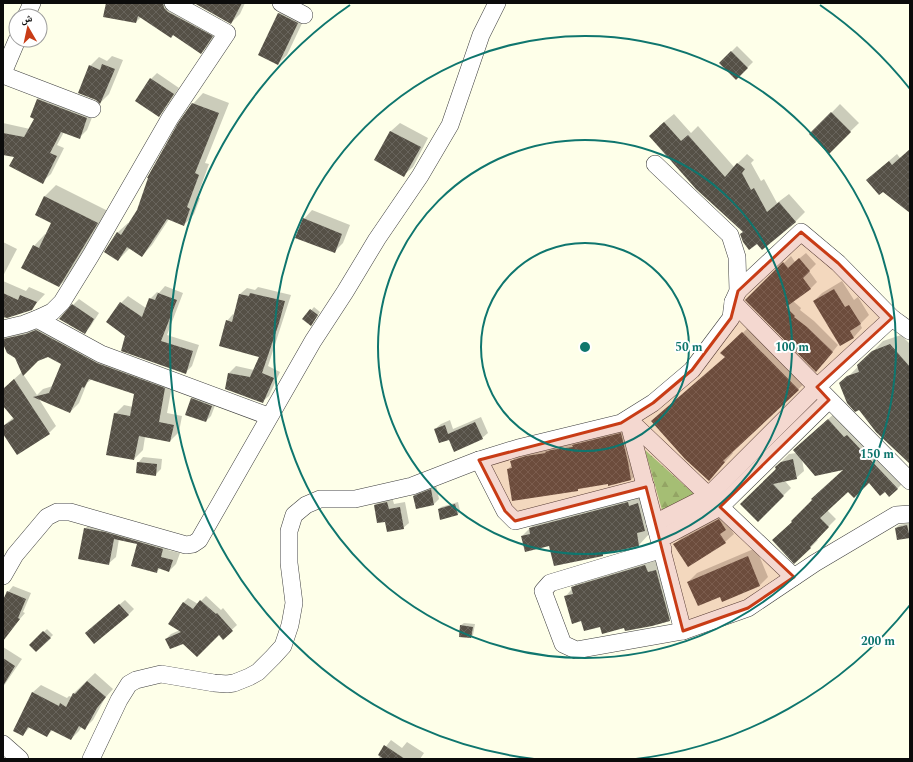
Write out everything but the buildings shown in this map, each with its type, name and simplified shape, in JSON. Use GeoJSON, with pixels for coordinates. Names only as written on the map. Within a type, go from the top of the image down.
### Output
{"type":"FeatureCollection","features":[{"type":"Feature","properties":{"kind":"street"},"geometry":{"type":"LineString","coordinates":[[3,329],[37,319],[52,312],[62,302],[91,255],[166,124],[227,33],[173,3]]}},
{"type":"Feature","properties":{"kind":"street"},"geometry":{"type":"LineString","coordinates":[[281,3],[304,15]]}},
{"type":"Feature","properties":{"kind":"street"},"geometry":{"type":"LineString","coordinates":[[3,576],[15,555],[46,517],[57,512],[70,512],[186,545],[195,543],[199,540],[268,416],[313,340],[345,292],[377,239],[420,176],[450,125],[481,35],[498,3]]}},
{"type":"Feature","properties":{"kind":"street"},"geometry":{"type":"LineString","coordinates":[[13,48],[3,74],[92,109]]}},
{"type":"Feature","properties":{"kind":"street"},"geometry":{"type":"LineString","coordinates":[[91,759],[129,684],[136,680],[161,674],[227,684],[249,677],[258,672],[274,657],[283,646],[290,625],[294,603],[290,563],[289,531],[292,519],[298,510],[320,499],[355,499],[412,486],[480,460],[518,448],[621,423],[653,403],[692,370],[731,318],[735,297],[737,257],[730,235],[655,164]]}},
{"type":"Feature","properties":{"kind":"street"},"geometry":{"type":"LineString","coordinates":[[735,297],[801,232],[838,263],[892,318],[910,331]]}},
{"type":"Feature","properties":{"kind":"street"},"geometry":{"type":"LineString","coordinates":[[735,297],[829,400],[910,482]]}},
{"type":"Feature","properties":{"kind":"street"},"geometry":{"type":"LineString","coordinates":[[655,523],[714,501],[817,387],[892,318]]}},
{"type":"Feature","properties":{"kind":"street"},"geometry":{"type":"LineString","coordinates":[[37,319],[101,354],[268,416]]}},
{"type":"Feature","properties":{"kind":"street"},"geometry":{"type":"LineString","coordinates":[[829,400],[714,501],[661,544],[550,583],[543,591],[563,644],[576,650],[683,631],[748,608],[794,577],[896,515],[910,514]]}},
{"type":"Feature","properties":{"kind":"street"},"geometry":{"type":"LineString","coordinates":[[628,419],[683,631]]}},
{"type":"Feature","properties":{"kind":"street"},"geometry":{"type":"LineString","coordinates":[[628,419],[794,577]]}},
{"type":"Feature","properties":{"kind":"street"},"geometry":{"type":"LineString","coordinates":[[480,460],[505,511],[515,521],[646,487]]}},
{"type":"Feature","properties":{"kind":"street"},"geometry":{"type":"LineString","coordinates":[[3,744],[20,759]]}},
{"type":"Feature","properties":{"kind":"highlighted area"},"geometry":{"type":"Polygon","coordinates":[[[801,232],[838,263],[892,318],[817,387],[829,400],[720,507],[794,577],[748,608],[683,631],[646,487],[515,521],[505,511],[479,460],[621,423],[653,403],[692,370],[731,318],[738,291],[801,232]]]}},
{"type":"Feature","properties":{"kind":"green space"},"geometry":{"type":"Polygon","coordinates":[[[645,450],[694,494],[662,510],[645,450]]]}}]}
